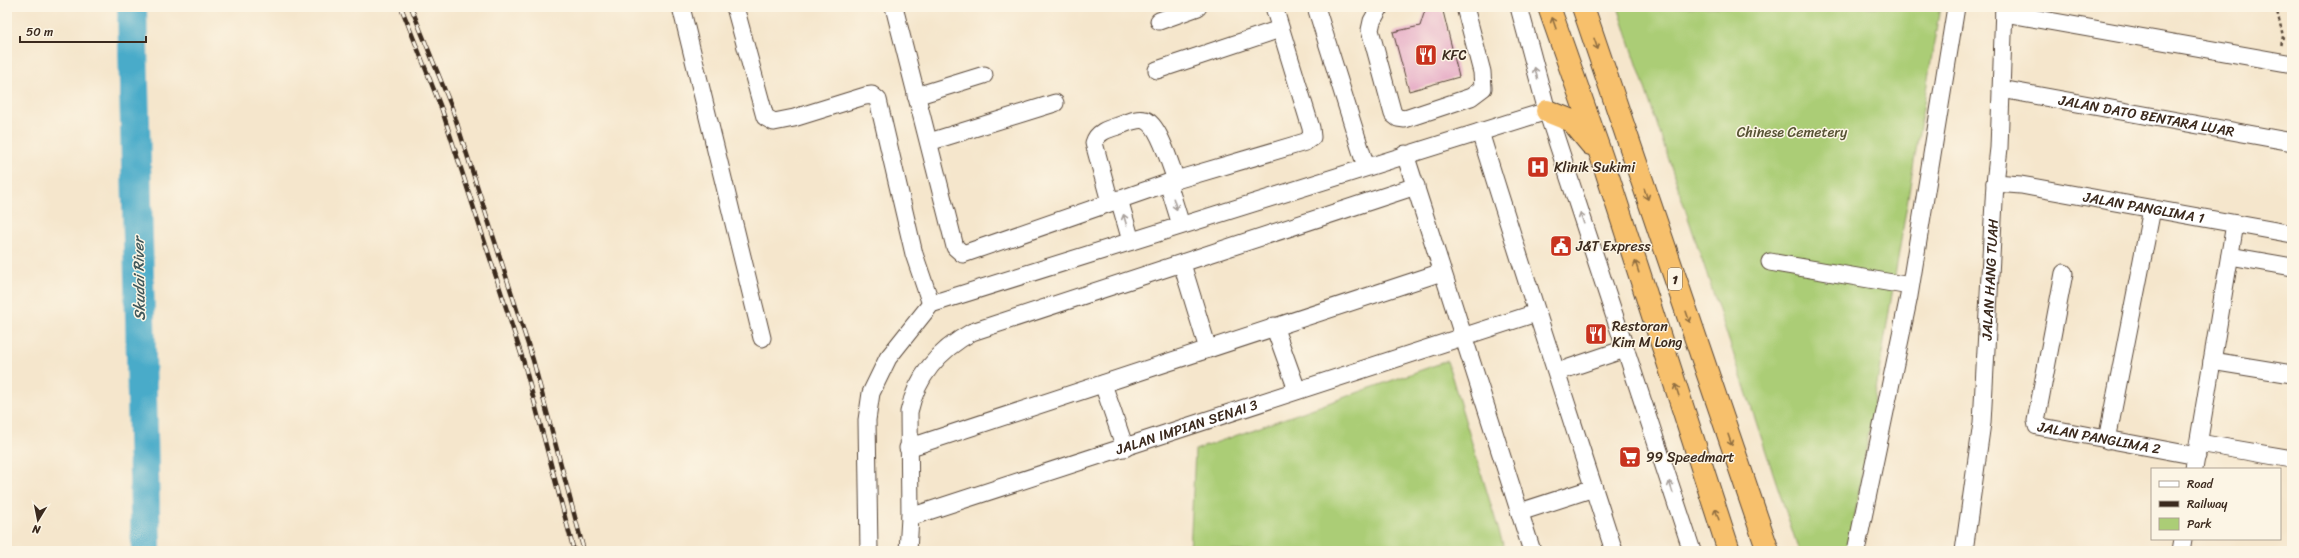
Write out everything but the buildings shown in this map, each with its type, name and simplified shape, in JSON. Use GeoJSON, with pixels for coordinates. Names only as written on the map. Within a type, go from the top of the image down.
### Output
{"type":"FeatureCollection","features":[{"type":"Feature","properties":{"kind":"highway"},"geometry":{"type":"LineString","coordinates":[[1549,7],[1602,158],[1729,551]]}},
{"type":"Feature","properties":{"kind":"highway","name":"1"},"geometry":{"type":"LineString","coordinates":[[1583,7],[1768,551]]}},
{"type":"Feature","properties":{"kind":"highway"},"geometry":{"type":"LineString","coordinates":[[1546,110],[1572,121],[1602,158]]}},
{"type":"Feature","properties":{"kind":"street"},"geometry":{"type":"LineString","coordinates":[[681,7],[762,338]]}},
{"type":"Feature","properties":{"kind":"street"},"geometry":{"type":"LineString","coordinates":[[735,7],[765,117],[774,122],[864,96],[872,95],[878,100],[914,254],[931,304]]}},
{"type":"Feature","properties":{"kind":"street"},"geometry":{"type":"LineString","coordinates":[[894,7],[956,247],[963,254],[1172,182],[1305,142],[1312,137],[1311,128],[1274,7]]}},
{"type":"Feature","properties":{"kind":"street"},"geometry":{"type":"LineString","coordinates":[[1159,21],[1198,7]]}},
{"type":"Feature","properties":{"kind":"street"},"geometry":{"type":"LineString","coordinates":[[1316,7],[1366,166]]}},
{"type":"Feature","properties":{"kind":"street"},"geometry":{"type":"LineString","coordinates":[[1380,7],[1370,30],[1393,114],[1398,118],[1405,119],[1471,97],[1483,88],[1482,72],[1466,7]]}},
{"type":"Feature","properties":{"kind":"street"},"geometry":{"type":"LineString","coordinates":[[1519,7],[1546,110],[1692,551]]}},
{"type":"Feature","properties":{"kind":"street"},"geometry":{"type":"LineString","coordinates":[[1856,551],[1910,286],[1956,7]]}},
{"type":"Feature","properties":{"kind":"street"},"geometry":{"type":"LineString","coordinates":[[2004,10],[2292,64]]}},
{"type":"Feature","properties":{"kind":"street","name":"JALAN HANG TUAH"},"geometry":{"type":"LineString","coordinates":[[1964,551],[1982,423],[1994,183],[1999,148],[2004,10]]}},
{"type":"Feature","properties":{"kind":"street"},"geometry":{"type":"LineString","coordinates":[[1157,70],[1280,29]]}},
{"type":"Feature","properties":{"kind":"street"},"geometry":{"type":"LineString","coordinates":[[916,96],[984,75]]}},
{"type":"Feature","properties":{"kind":"street","name":"JALAN DATO BENTARA LUAR"},"geometry":{"type":"LineString","coordinates":[[2001,89],[2292,142]]}},
{"type":"Feature","properties":{"kind":"street"},"geometry":{"type":"LineString","coordinates":[[929,142],[1055,103]]}},
{"type":"Feature","properties":{"kind":"street"},"geometry":{"type":"LineString","coordinates":[[869,551],[867,420],[871,393],[888,358],[931,304],[1546,110]]}},
{"type":"Feature","properties":{"kind":"street"},"geometry":{"type":"LineString","coordinates":[[1131,241],[1094,143],[1098,134],[1108,129],[1139,120],[1149,122],[1158,132],[1172,182],[1181,225]]}},
{"type":"Feature","properties":{"kind":"street"},"geometry":{"type":"LineString","coordinates":[[1480,132],[1536,313],[1557,372],[1614,551]]}},
{"type":"Feature","properties":{"kind":"street"},"geometry":{"type":"LineString","coordinates":[[1405,154],[1532,551]]}},
{"type":"Feature","properties":{"kind":"street","name":"JALAN PANGLIMA 1"},"geometry":{"type":"LineString","coordinates":[[1994,183],[2021,185],[2292,234]]}},
{"type":"Feature","properties":{"kind":"street"},"geometry":{"type":"LineString","coordinates":[[908,551],[910,517],[908,448],[909,412],[912,396],[931,363],[951,344],[972,332],[1416,186]]}},
{"type":"Feature","properties":{"kind":"street"},"geometry":{"type":"LineString","coordinates":[[2107,440],[2152,209]]}},
{"type":"Feature","properties":{"kind":"street"},"geometry":{"type":"LineString","coordinates":[[2197,456],[2235,224]]}},
{"type":"Feature","properties":{"kind":"street"},"geometry":{"type":"LineString","coordinates":[[2230,256],[2292,267]]}},
{"type":"Feature","properties":{"kind":"street"},"geometry":{"type":"LineString","coordinates":[[1770,262],[1910,286]]}},
{"type":"Feature","properties":{"kind":"street"},"geometry":{"type":"LineString","coordinates":[[1182,264],[1208,349]]}},
{"type":"Feature","properties":{"kind":"street"},"geometry":{"type":"LineString","coordinates":[[908,448],[1274,326],[1442,272]]}},
{"type":"Feature","properties":{"kind":"street","name":"JALAN PANGLIMA 2"},"geometry":{"type":"LineString","coordinates":[[2064,273],[2036,424],[2040,428],[2197,456],[2292,459]]}},
{"type":"Feature","properties":{"kind":"street","name":"JALAN IMPIAN SENAI 3"},"geometry":{"type":"LineString","coordinates":[[910,517],[1536,313]]}},
{"type":"Feature","properties":{"kind":"street"},"geometry":{"type":"LineString","coordinates":[[1274,326],[1297,390]]}},
{"type":"Feature","properties":{"kind":"street"},"geometry":{"type":"LineString","coordinates":[[1557,372],[1625,349]]}},
{"type":"Feature","properties":{"kind":"street"},"geometry":{"type":"LineString","coordinates":[[2212,361],[2292,374]]}},
{"type":"Feature","properties":{"kind":"street"},"geometry":{"type":"LineString","coordinates":[[1103,384],[1125,448]]}},
{"type":"Feature","properties":{"kind":"street"},"geometry":{"type":"LineString","coordinates":[[1520,512],[1594,488]]}},
{"type":"Feature","properties":{"kind":"street"},"geometry":{"type":"LineString","coordinates":[[2181,551],[2183,540]]}},
{"type":"Feature","properties":{"kind":"path"},"geometry":{"type":"LineString","coordinates":[[2272,60],[2281,47],[2283,36],[2276,7]]}},
{"type":"Feature","properties":{"kind":"green space","name":"Chinese Cemetery"},"geometry":{"type":"Polygon","coordinates":[[[1618,7],[1940,7],[1849,551],[1799,551],[1618,7]]]}},
{"type":"Feature","properties":{"kind":"green space"},"geometry":{"type":"Polygon","coordinates":[[[1447,361],[1505,551],[1190,551],[1195,450],[1447,361]]]}},
{"type":"Feature","properties":{"kind":"waterway","name":"Skudai River"},"geometry":{"type":"LineString","coordinates":[[132,7],[146,551]]}},
{"type":"Feature","properties":{"kind":"railway"},"geometry":{"type":"LineString","coordinates":[[401,7],[442,110],[524,363],[574,551]]}},
{"type":"Feature","properties":{"kind":"railway"},"geometry":{"type":"LineString","coordinates":[[411,7],[452,108],[533,360],[584,551]]}},
{"type":"Feature","properties":{"kind":"place","name":"KFC"},"geometry":{"type":"Point","coordinates":[1426,55]}},
{"type":"Feature","properties":{"kind":"place","name":"Klinik Sukimi"},"geometry":{"type":"Point","coordinates":[1538,167]}},
{"type":"Feature","properties":{"kind":"place","name":"J&T Express"},"geometry":{"type":"Point","coordinates":[1561,246]}},
{"type":"Feature","properties":{"kind":"place","name":"Restoran Kim M Long"},"geometry":{"type":"Point","coordinates":[1596,334]}},
{"type":"Feature","properties":{"kind":"place","name":"99 Speedmart"},"geometry":{"type":"Point","coordinates":[1630,457]}}]}
